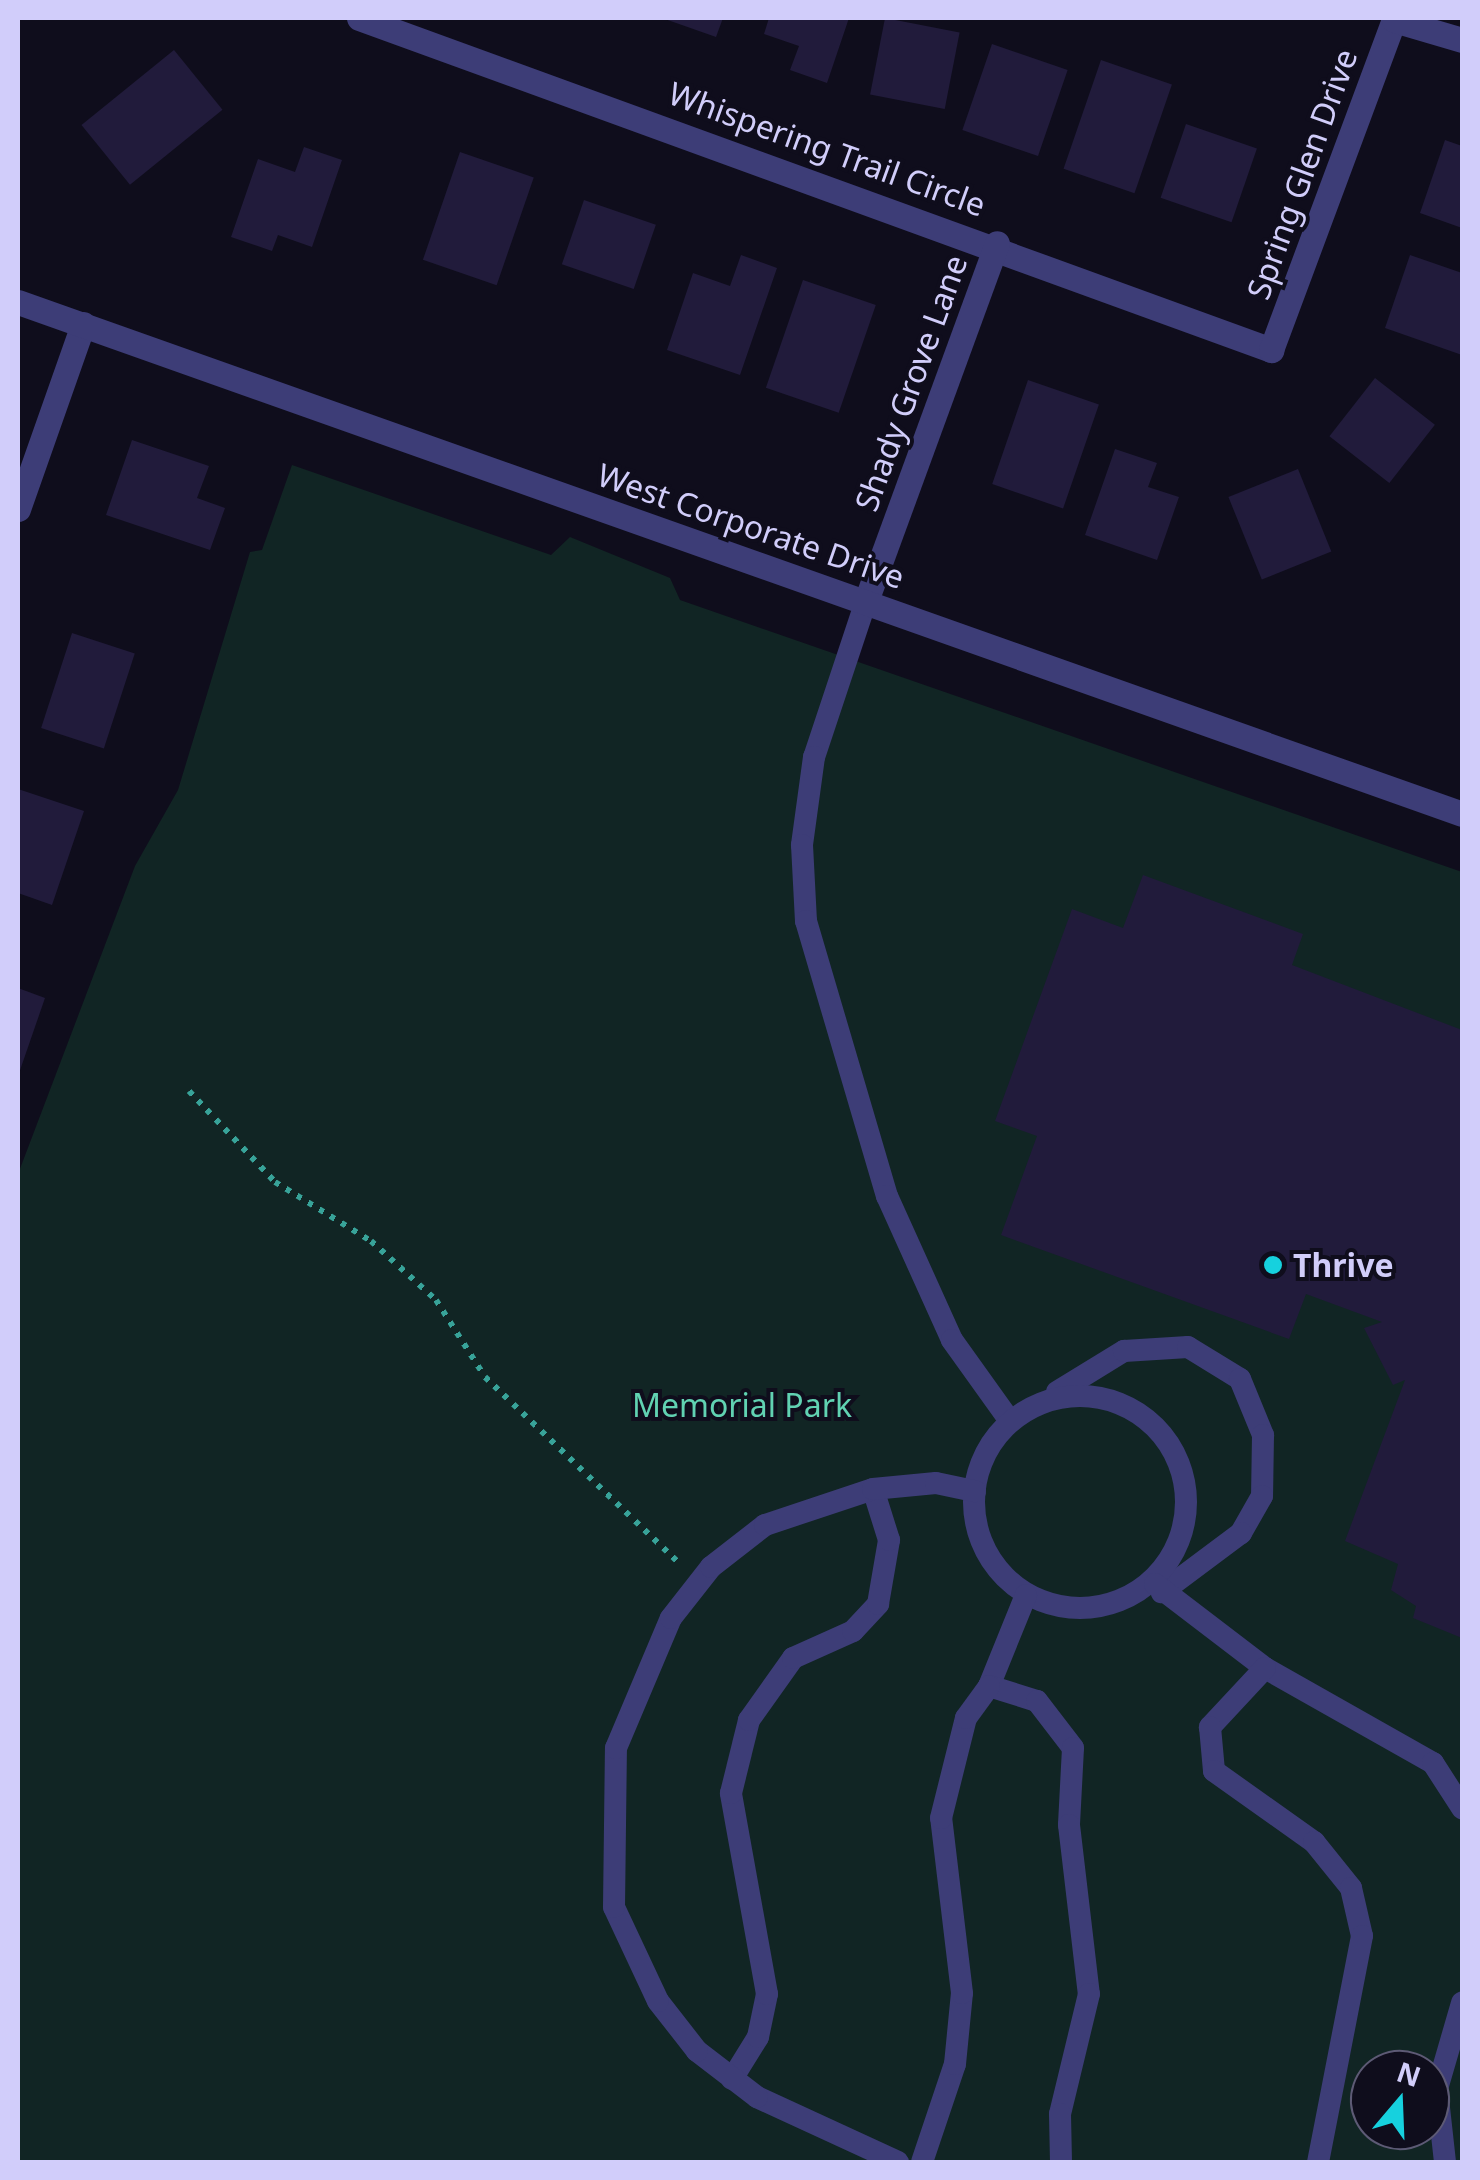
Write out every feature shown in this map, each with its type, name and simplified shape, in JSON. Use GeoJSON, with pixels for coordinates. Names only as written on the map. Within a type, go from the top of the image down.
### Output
{"type":"FeatureCollection","features":[{"type":"Feature","properties":{"kind":"street","name":"Whispering Trail Circle"},"geometry":{"type":"LineString","coordinates":[[359,18],[996,243],[1271,350]]}},
{"type":"Feature","properties":{"kind":"street","name":"Spring Glen Drive"},"geometry":{"type":"LineString","coordinates":[[1271,350],[1394,20],[1462,40]]}},
{"type":"Feature","properties":{"kind":"street","name":"Shady Grove Lane"},"geometry":{"type":"LineString","coordinates":[[866,601],[996,243]]}},
{"type":"Feature","properties":{"kind":"street","name":"West Corporate Drive"},"geometry":{"type":"LineString","coordinates":[[18,302],[1462,814]]}},
{"type":"Feature","properties":{"kind":"street"},"geometry":{"type":"LineString","coordinates":[[18,510],[84,324]]}},
{"type":"Feature","properties":{"kind":"lane"},"geometry":{"type":"LineString","coordinates":[[866,601],[814,757],[802,845],[806,922],[888,1196],[952,1340],[1010,1421]]}},
{"type":"Feature","properties":{"kind":"lane"},"geometry":{"type":"LineString","coordinates":[[1188,1347],[1240,1380],[1263,1435],[1262,1496],[1241,1534],[1157,1587],[1092,1608],[1026,1595],[982,1545],[975,1491],[988,1447],[1010,1421],[1045,1399],[1124,1352],[1188,1347]]}},
{"type":"Feature","properties":{"kind":"lane"},"geometry":{"type":"LineString","coordinates":[[1045,1399],[1082,1393],[1114,1401],[1172,1446],[1186,1517],[1157,1587]]}},
{"type":"Feature","properties":{"kind":"lane"},"geometry":{"type":"LineString","coordinates":[[898,2162],[732,2079],[698,2051],[628,1949],[610,1861],[616,1748],[671,1618],[699,1582],[765,1526],[873,1490],[936,1483],[975,1491]]}},
{"type":"Feature","properties":{"kind":"lane"},"geometry":{"type":"LineString","coordinates":[[732,2079],[758,2037],[767,1994],[730,1793],[749,1720],[793,1658],[853,1631],[878,1604],[890,1540],[873,1490]]}},
{"type":"Feature","properties":{"kind":"lane"},"geometry":{"type":"LineString","coordinates":[[1157,1587],[1264,1668],[1433,1764],[1462,1808]]}},
{"type":"Feature","properties":{"kind":"lane"},"geometry":{"type":"LineString","coordinates":[[922,2162],[955,2064],[962,1994],[941,1818],[966,1718],[989,1686],[1026,1595]]}},
{"type":"Feature","properties":{"kind":"lane"},"geometry":{"type":"LineString","coordinates":[[1264,1668],[1210,1728],[1214,1771],[1314,1842],[1351,1888],[1362,1936],[1318,2162]]}},
{"type":"Feature","properties":{"kind":"lane"},"geometry":{"type":"LineString","coordinates":[[989,1686],[1037,1701],[1073,1748],[1068,1825],[1089,1994],[1079,2064],[1060,2114],[1060,2162]]}},
{"type":"Feature","properties":{"kind":"lane"},"geometry":{"type":"LineString","coordinates":[[1448,2162],[1436,2089],[1462,2003]]}},
{"type":"Feature","properties":{"kind":"path"},"geometry":{"type":"LineString","coordinates":[[188,1091],[275,1182],[371,1240],[436,1300],[485,1377],[699,1582]]}},
{"type":"Feature","properties":{"kind":"green space","name":"Memorial Park"},"geometry":{"type":"Polygon","coordinates":[[[292,465],[551,555],[570,537],[670,578],[680,600],[1462,872],[1462,2162],[18,2162],[18,1174],[135,866],[178,790],[250,552],[262,550],[292,465]]]}},
{"type":"Feature","properties":{"kind":"building"},"geometry":{"type":"Polygon","coordinates":[[[662,18],[723,18],[716,37],[662,18]]]}},
{"type":"Feature","properties":{"kind":"building"},"geometry":{"type":"Polygon","coordinates":[[[769,18],[849,18],[827,83],[790,70],[799,46],[764,34],[769,18]]]}},
{"type":"Feature","properties":{"kind":"building"},"geometry":{"type":"Polygon","coordinates":[[[885,18],[960,33],[945,109],[870,95],[885,18]]]}},
{"type":"Feature","properties":{"kind":"building"},"geometry":{"type":"Polygon","coordinates":[[[992,44],[1068,70],[1038,156],[962,130],[992,44]]]}},
{"type":"Feature","properties":{"kind":"building"},"geometry":{"type":"Polygon","coordinates":[[[174,50],[222,110],[130,185],[82,125],[174,50]]]}},
{"type":"Feature","properties":{"kind":"building"},"geometry":{"type":"Polygon","coordinates":[[[1101,60],[1172,84],[1134,193],[1064,169],[1101,60]]]}},
{"type":"Feature","properties":{"kind":"building"},"geometry":{"type":"Polygon","coordinates":[[[1186,124],[1257,148],[1232,222],[1161,198],[1186,124]]]}},
{"type":"Feature","properties":{"kind":"building"},"geometry":{"type":"Polygon","coordinates":[[[1445,140],[1462,146],[1462,228],[1420,213],[1445,140]]]}},
{"type":"Feature","properties":{"kind":"building"},"geometry":{"type":"Polygon","coordinates":[[[304,147],[342,160],[312,247],[278,235],[272,251],[231,237],[258,159],[295,172],[304,147]]]}},
{"type":"Feature","properties":{"kind":"building"},"geometry":{"type":"Polygon","coordinates":[[[460,152],[534,177],[497,285],[423,260],[460,152]]]}},
{"type":"Feature","properties":{"kind":"building"},"geometry":{"type":"Polygon","coordinates":[[[584,200],[656,225],[634,289],[562,264],[584,200]]]}},
{"type":"Feature","properties":{"kind":"building"},"geometry":{"type":"Polygon","coordinates":[[[741,255],[777,268],[740,375],[667,350],[693,273],[730,286],[741,255]]]}},
{"type":"Feature","properties":{"kind":"building"},"geometry":{"type":"Polygon","coordinates":[[[1410,255],[1462,273],[1462,355],[1385,328],[1410,255]]]}},
{"type":"Feature","properties":{"kind":"building"},"geometry":{"type":"Polygon","coordinates":[[[803,280],[876,305],[839,413],[766,388],[803,280]]]}},
{"type":"Feature","properties":{"kind":"building"},"geometry":{"type":"Polygon","coordinates":[[[1375,378],[1435,425],[1389,483],[1329,436],[1375,378]]]}},
{"type":"Feature","properties":{"kind":"building"},"geometry":{"type":"Polygon","coordinates":[[[1028,380],[1099,404],[1063,508],[992,484],[1028,380]]]}},
{"type":"Feature","properties":{"kind":"building"},"geometry":{"type":"Polygon","coordinates":[[[132,440],[209,466],[197,498],[225,508],[210,550],[106,515],[132,440]]]}},
{"type":"Feature","properties":{"kind":"building"},"geometry":{"type":"Polygon","coordinates":[[[1115,449],[1157,463],[1148,487],[1179,497],[1157,560],[1085,535],[1115,449]]]}},
{"type":"Feature","properties":{"kind":"building"},"geometry":{"type":"Polygon","coordinates":[[[1298,469],[1331,552],[1262,580],[1228,497],[1298,469]]]}},
{"type":"Feature","properties":{"kind":"building"},"geometry":{"type":"Polygon","coordinates":[[[72,633],[135,653],[104,749],[41,728],[72,633]]]}},
{"type":"Feature","properties":{"kind":"building"},"geometry":{"type":"Polygon","coordinates":[[[18,789],[84,811],[52,905],[18,893],[18,789]]]}},
{"type":"Feature","properties":{"kind":"building","name":"Thrive"},"geometry":{"type":"Polygon","coordinates":[[[1143,875],[1303,934],[1292,965],[1462,1030],[1462,1638],[1413,1618],[1416,1606],[1391,1590],[1398,1564],[1345,1541],[1405,1380],[1393,1385],[1364,1328],[1382,1322],[1306,1294],[1289,1339],[1001,1235],[1037,1136],[995,1121],[1072,909],[1123,928],[1143,875]]]}},
{"type":"Feature","properties":{"kind":"building"},"geometry":{"type":"Polygon","coordinates":[[[18,988],[45,998],[18,1076],[18,988]]]}},
{"type":"Feature","properties":{"kind":"place","name":"Thrive"},"geometry":{"type":"Point","coordinates":[1273,1265]}}]}
